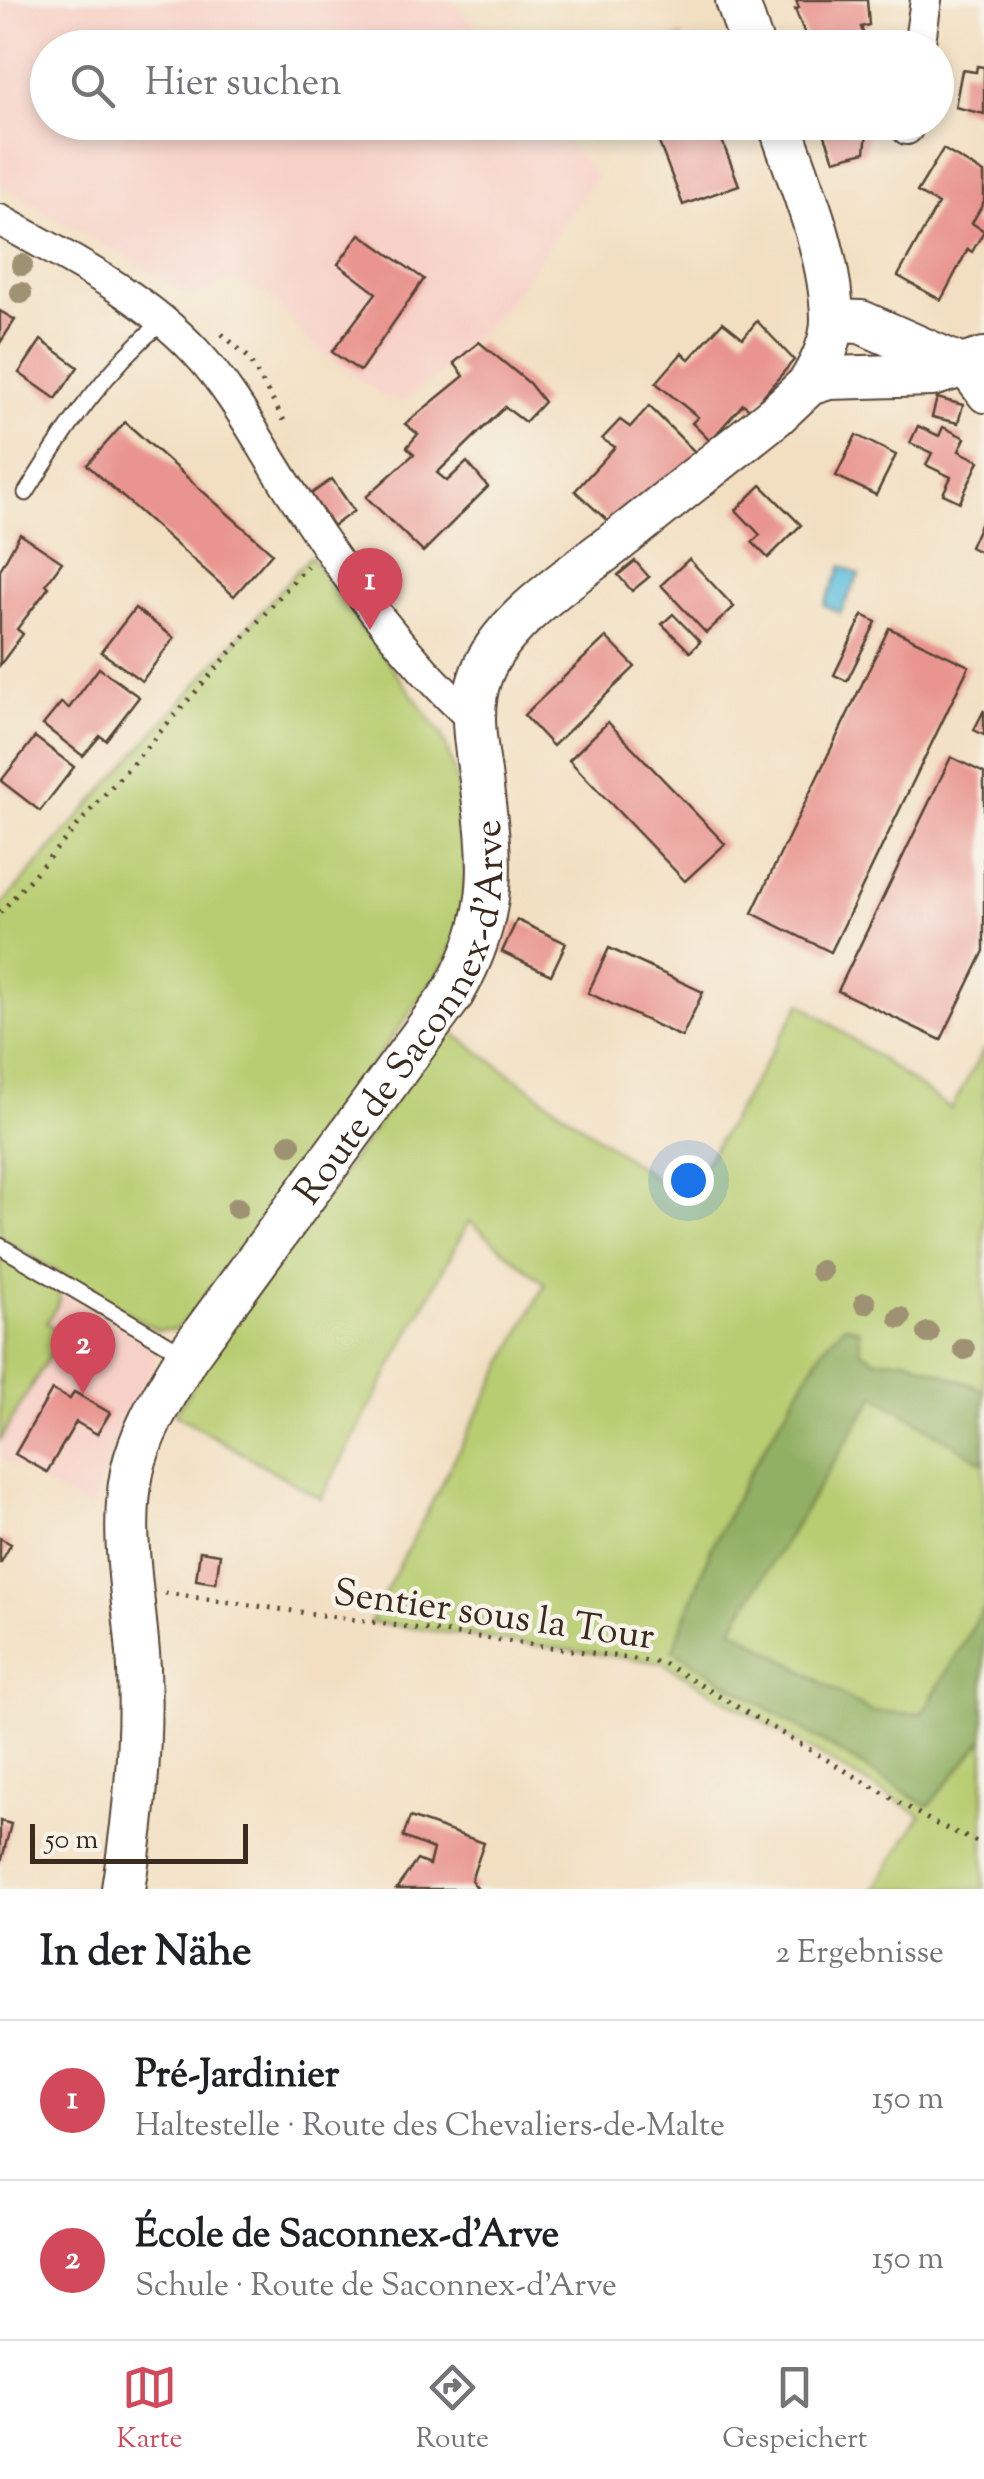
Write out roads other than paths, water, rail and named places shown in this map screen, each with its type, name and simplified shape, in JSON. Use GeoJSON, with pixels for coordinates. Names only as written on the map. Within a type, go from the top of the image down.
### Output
{"type":"FeatureCollection","features":[{"type":"Feature","properties":{"kind":"street"},"geometry":{"type":"LineString","coordinates":[[737,0],[747,30]]}},
{"type":"Feature","properties":{"kind":"street"},"geometry":{"type":"LineString","coordinates":[[922,30],[926,0]]}},
{"type":"Feature","properties":{"kind":"street"},"geometry":{"type":"LineString","coordinates":[[785,140],[816,238],[832,321],[826,350],[809,384]]}},
{"type":"Feature","properties":{"kind":"street"},"geometry":{"type":"LineString","coordinates":[[0,220],[164,320],[214,372],[326,546],[382,623],[441,691],[473,720]]}},
{"type":"Feature","properties":{"kind":"street"},"geometry":{"type":"LineString","coordinates":[[832,321],[860,322],[976,374]]}},
{"type":"Feature","properties":{"kind":"street"},"geometry":{"type":"LineString","coordinates":[[809,384],[855,376],[976,374]]}},
{"type":"Feature","properties":{"kind":"street","name":"Route de Saconnex-d'Arve"},"geometry":{"type":"LineString","coordinates":[[123,1889],[139,1760],[139,1670],[126,1518],[133,1467],[152,1418],[187,1356],[468,966],[484,924],[490,882],[489,842],[473,720],[477,687],[488,660],[524,617],[776,415],[809,384]]}},
{"type":"Feature","properties":{"kind":"lane"},"geometry":{"type":"LineString","coordinates":[[26,493],[81,406],[132,346],[164,320]]}},
{"type":"Feature","properties":{"kind":"lane"},"geometry":{"type":"LineString","coordinates":[[0,1246],[187,1356]]}},
{"type":"Feature","properties":{"kind":"water"},"geometry":{"type":"Polygon","coordinates":[[[842,566],[859,575],[840,613],[824,605],[842,566]]]}},
{"type":"Feature","properties":{"kind":"place","name":"Pré-Jardinier"},"geometry":{"type":"Point","coordinates":[370,630]}},
{"type":"Feature","properties":{"kind":"place","name":"École de Saconnex-d'Arve"},"geometry":{"type":"Point","coordinates":[83,1394]}}]}
